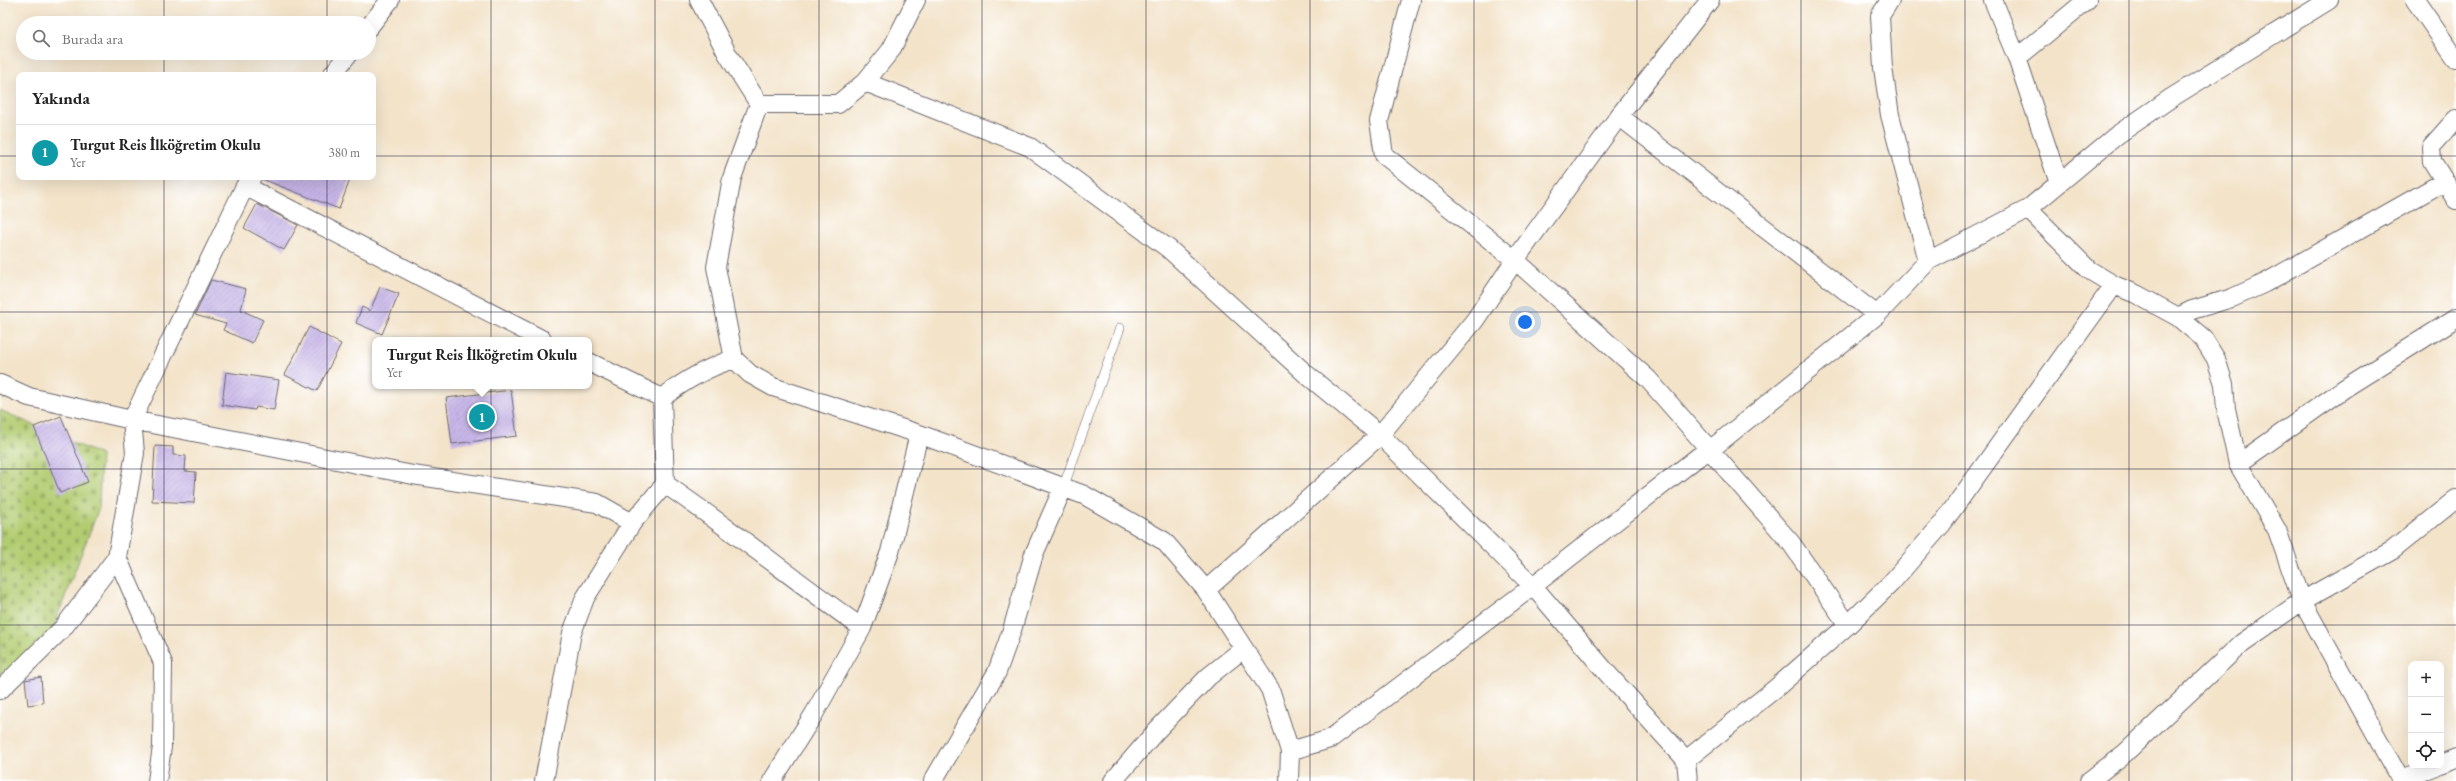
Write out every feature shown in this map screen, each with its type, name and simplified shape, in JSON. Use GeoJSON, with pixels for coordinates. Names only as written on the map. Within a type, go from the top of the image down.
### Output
{"type":"FeatureCollection","features":[{"type":"Feature","properties":{"kind":"street"},"geometry":{"type":"LineString","coordinates":[[376,18],[390,0]]}},
{"type":"Feature","properties":{"kind":"street"},"geometry":{"type":"LineString","coordinates":[[698,0],[728,56],[759,104]]}},
{"type":"Feature","properties":{"kind":"street"},"geometry":{"type":"LineString","coordinates":[[759,104],[838,104],[865,82],[891,50],[916,0]]}},
{"type":"Feature","properties":{"kind":"street"},"geometry":{"type":"LineString","coordinates":[[1411,0],[1379,121],[1384,155],[1515,260],[1648,379],[1791,543],[1848,625]]}},
{"type":"Feature","properties":{"kind":"street"},"geometry":{"type":"LineString","coordinates":[[1206,590],[1380,435],[1475,320],[1515,260],[1619,116],[1710,0]]}},
{"type":"Feature","properties":{"kind":"street"},"geometry":{"type":"LineString","coordinates":[[1890,0],[1880,16],[1881,46],[1887,99],[1928,260]]}},
{"type":"Feature","properties":{"kind":"street"},"geometry":{"type":"LineString","coordinates":[[1994,0],[2017,58],[2059,183]]}},
{"type":"Feature","properties":{"kind":"street"},"geometry":{"type":"LineString","coordinates":[[2017,58],[2087,0]]}},
{"type":"Feature","properties":{"kind":"street"},"geometry":{"type":"LineString","coordinates":[[1290,751],[1330,739],[1533,586],[1698,457],[1710,450],[1877,315],[1928,260],[2028,209],[2117,135],[2171,98],[2329,0]]}},
{"type":"Feature","properties":{"kind":"street"},"geometry":{"type":"LineString","coordinates":[[2415,0],[2456,59]]}},
{"type":"Feature","properties":{"kind":"street"},"geometry":{"type":"LineString","coordinates":[[334,72],[344,60]]}},
{"type":"Feature","properties":{"kind":"street"},"geometry":{"type":"LineString","coordinates":[[865,82],[1030,147],[1169,249],[1306,374],[1380,435],[1533,586],[1607,673],[1686,760],[1688,781]]}},
{"type":"Feature","properties":{"kind":"street"},"geometry":{"type":"LineString","coordinates":[[759,104],[732,178],[716,267],[734,359],[750,374],[773,387],[919,434],[1084,495],[1164,541],[1206,590],[1270,689],[1290,751],[1289,781]]}},
{"type":"Feature","properties":{"kind":"street"},"geometry":{"type":"LineString","coordinates":[[1619,116],[1877,315]]}},
{"type":"Feature","properties":{"kind":"street"},"geometry":{"type":"LineString","coordinates":[[2456,119],[2431,147],[2432,160],[2456,200]]}},
{"type":"Feature","properties":{"kind":"street"},"geometry":{"type":"LineString","coordinates":[[2178,317],[2192,310],[2238,296],[2265,283],[2445,181]]}},
{"type":"Feature","properties":{"kind":"street"},"geometry":{"type":"LineString","coordinates":[[0,690],[63,628],[117,557],[135,453],[132,420],[248,182],[537,337]]}},
{"type":"Feature","properties":{"kind":"street"},"geometry":{"type":"LineString","coordinates":[[2028,209],[2089,270],[2114,285],[2136,294],[2178,317],[2203,338],[2216,359],[2224,384],[2226,409],[2238,464],[2277,530],[2302,601],[2401,781],[2430,769]]}},
{"type":"Feature","properties":{"kind":"street"},"geometry":{"type":"LineString","coordinates":[[1686,760],[1776,688],[1848,625],[1891,583],[1942,524],[2114,285]]}},
{"type":"Feature","properties":{"kind":"street"},"geometry":{"type":"LineString","coordinates":[[2238,464],[2345,388],[2456,318]]}},
{"type":"Feature","properties":{"kind":"street"},"geometry":{"type":"LineString","coordinates":[[662,398],[680,384],[720,363],[734,359]]}},
{"type":"Feature","properties":{"kind":"street"},"geometry":{"type":"LineString","coordinates":[[592,363],[662,398]]}},
{"type":"Feature","properties":{"kind":"street"},"geometry":{"type":"LineString","coordinates":[[0,384],[29,397],[132,420],[413,475],[597,503],[632,524]]}},
{"type":"Feature","properties":{"kind":"street"},"geometry":{"type":"LineString","coordinates":[[544,781],[572,633],[586,598],[632,524],[665,484],[662,398]]}},
{"type":"Feature","properties":{"kind":"street"},"geometry":{"type":"LineString","coordinates":[[772,781],[814,714],[862,628],[890,552],[919,434]]}},
{"type":"Feature","properties":{"kind":"street"},"geometry":{"type":"LineString","coordinates":[[665,484],[724,524],[757,552],[862,628]]}},
{"type":"Feature","properties":{"kind":"street"},"geometry":{"type":"LineString","coordinates":[[933,781],[997,672],[1010,637],[1034,554],[1063,488]]}},
{"type":"Feature","properties":{"kind":"street"},"geometry":{"type":"LineString","coordinates":[[2089,781],[2124,754],[2242,643],[2302,601],[2393,550],[2456,499]]}},
{"type":"Feature","properties":{"kind":"street"},"geometry":{"type":"LineString","coordinates":[[117,557],[163,663],[162,747],[156,781]]}},
{"type":"Feature","properties":{"kind":"street"},"geometry":{"type":"LineString","coordinates":[[1113,781],[1156,730],[1208,677],[1244,649]]}},
{"type":"Feature","properties":{"kind":"street"},"geometry":{"type":"LineString","coordinates":[[2444,763],[2456,758]]}},
{"type":"Feature","properties":{"kind":"lane"},"geometry":{"type":"LineString","coordinates":[[1063,488],[1120,328]]}},
{"type":"Feature","properties":{"kind":"green space"},"geometry":{"type":"Polygon","coordinates":[[[0,410],[101,455],[99,508],[51,633],[0,679],[0,410]]]}},
{"type":"Feature","properties":{"kind":"building"},"geometry":{"type":"Polygon","coordinates":[[[265,180],[350,180],[339,209],[265,180]]]}},
{"type":"Feature","properties":{"kind":"building"},"geometry":{"type":"Polygon","coordinates":[[[257,204],[298,225],[284,250],[244,228],[257,204]]]}},
{"type":"Feature","properties":{"kind":"building"},"geometry":{"type":"Polygon","coordinates":[[[211,280],[246,289],[241,310],[263,320],[252,343],[223,330],[226,324],[195,315],[211,280]]]}},
{"type":"Feature","properties":{"kind":"building"},"geometry":{"type":"Polygon","coordinates":[[[380,287],[399,294],[382,334],[356,323],[362,307],[370,311],[380,287]]]}},
{"type":"Feature","properties":{"kind":"building"},"geometry":{"type":"Polygon","coordinates":[[[309,327],[341,344],[317,391],[285,375],[309,327]]]}},
{"type":"Feature","properties":{"kind":"building"},"geometry":{"type":"Polygon","coordinates":[[[226,372],[279,380],[274,410],[256,407],[255,410],[222,405],[226,372]]]}},
{"type":"Feature","properties":{"kind":"building"},"geometry":{"type":"Polygon","coordinates":[[[511,390],[517,436],[452,444],[446,398],[511,390]]]}},
{"type":"Feature","properties":{"kind":"building"},"geometry":{"type":"Polygon","coordinates":[[[61,416],[88,482],[60,493],[34,427],[61,416]]]}},
{"type":"Feature","properties":{"kind":"building"},"geometry":{"type":"Polygon","coordinates":[[[155,446],[173,447],[173,455],[186,456],[185,471],[196,472],[194,503],[152,501],[155,446]]]}},
{"type":"Feature","properties":{"kind":"building"},"geometry":{"type":"Polygon","coordinates":[[[41,677],[43,703],[28,705],[25,680],[41,677]]]}},
{"type":"Feature","properties":{"kind":"place","name":"Turgut Reis İlköğretim Okulu"},"geometry":{"type":"Point","coordinates":[482,417]}}]}
